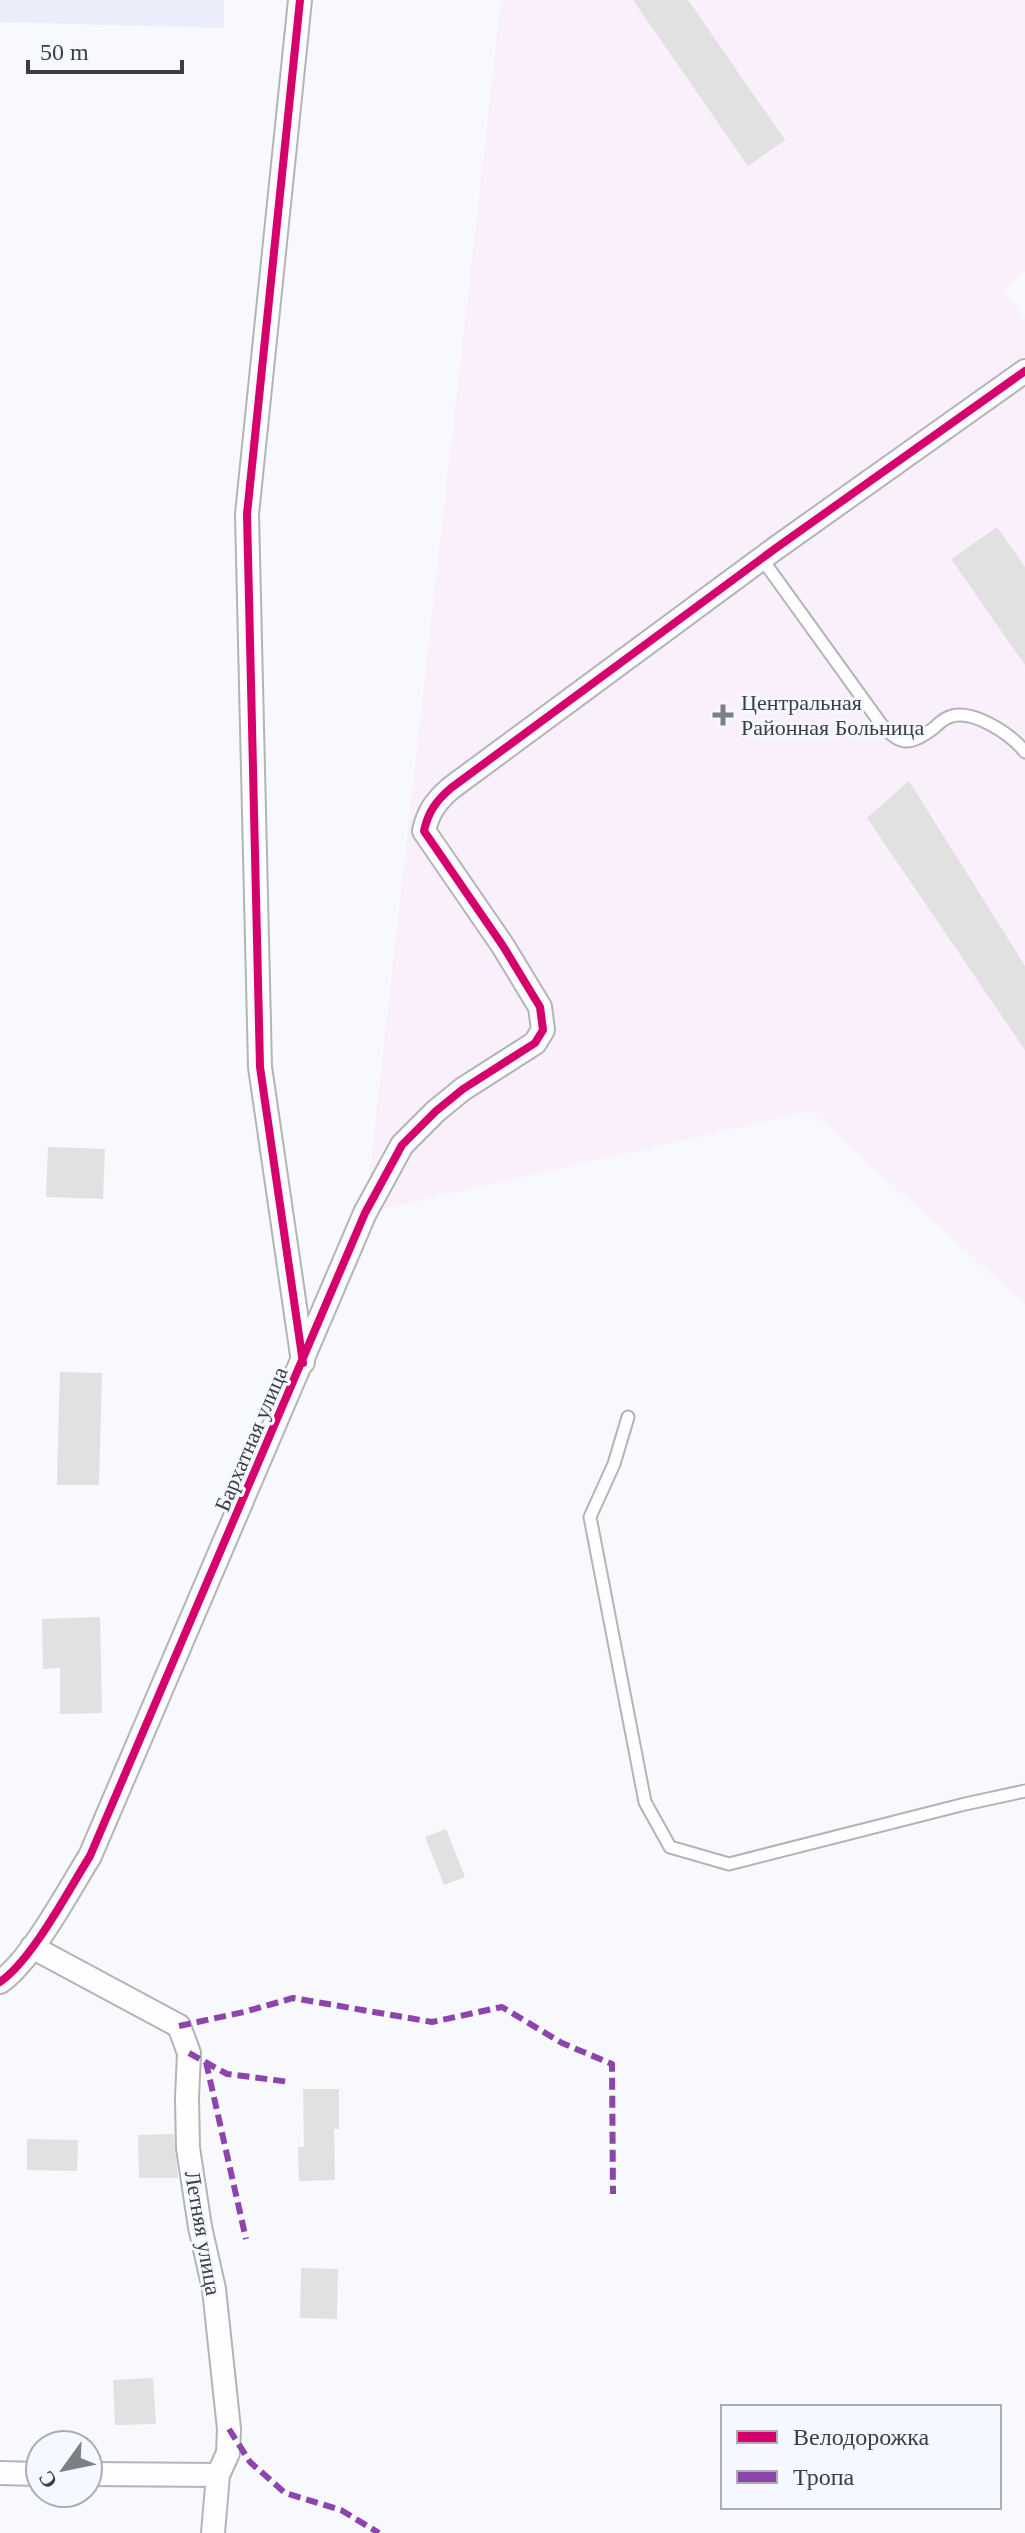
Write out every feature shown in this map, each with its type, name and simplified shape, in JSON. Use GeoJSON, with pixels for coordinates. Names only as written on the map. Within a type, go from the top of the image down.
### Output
{"type":"FeatureCollection","features":[{"type":"Feature","properties":{"kind":"street"},"geometry":{"type":"LineString","coordinates":[[300,0],[247,514],[260,1067],[303,1363]]}},
{"type":"Feature","properties":{"kind":"street"},"geometry":{"type":"LineString","coordinates":[[762,559],[1025,371]]}},
{"type":"Feature","properties":{"kind":"street","name":"Бархатная улица"},"geometry":{"type":"LineString","coordinates":[[0,1982],[13,1973],[32,1947],[90,1856],[365,1213],[402,1145],[463,1089],[535,1043],[543,1030],[540,1007],[503,946],[424,831],[428,813],[451,788],[762,559]]}},
{"type":"Feature","properties":{"kind":"street","name":"Летняя улица"},"geometry":{"type":"LineString","coordinates":[[32,1947],[179,2026],[189,2053],[188,2148],[200,2227],[214,2289],[229,2429],[228,2453],[218,2475],[213,2533]]}},
{"type":"Feature","properties":{"kind":"street"},"geometry":{"type":"LineString","coordinates":[[0,2473],[24,2474]]}},
{"type":"Feature","properties":{"kind":"street"},"geometry":{"type":"LineString","coordinates":[[104,2474],[218,2475]]}},
{"type":"Feature","properties":{"kind":"lane"},"geometry":{"type":"LineString","coordinates":[[762,559],[894,738],[906,741],[925,734],[949,716],[971,714],[997,728],[1025,752]]}},
{"type":"Feature","properties":{"kind":"lane"},"geometry":{"type":"LineString","coordinates":[[628,1417],[614,1464],[590,1517],[645,1802],[670,1847],[729,1864],[1025,1791]]}},
{"type":"Feature","properties":{"kind":"shaded area"},"geometry":{"type":"Polygon","coordinates":[[[0,0],[224,0],[224,28],[0,22],[0,0]]]}},
{"type":"Feature","properties":{"kind":"shaded area","name":"Центральная Районная Больница"},"geometry":{"type":"Polygon","coordinates":[[[501,0],[1025,0],[1025,271],[1004,289],[1025,319],[1025,1304],[811,1111],[365,1213],[501,0]]]}},
{"type":"Feature","properties":{"kind":"building"},"geometry":{"type":"Polygon","coordinates":[[[633,0],[688,0],[785,140],[748,166],[633,0]]]}},
{"type":"Feature","properties":{"kind":"building"},"geometry":{"type":"Polygon","coordinates":[[[997,527],[1025,567],[1025,665],[951,559],[997,527]]]}},
{"type":"Feature","properties":{"kind":"building"},"geometry":{"type":"Polygon","coordinates":[[[909,781],[1025,966],[1025,1050],[867,818],[909,781]]]}},
{"type":"Feature","properties":{"kind":"building"},"geometry":{"type":"Polygon","coordinates":[[[48,1147],[105,1149],[103,1199],[46,1197],[48,1147]]]}},
{"type":"Feature","properties":{"kind":"building"},"geometry":{"type":"Polygon","coordinates":[[[60,1372],[102,1373],[99,1485],[57,1485],[60,1372]]]}},
{"type":"Feature","properties":{"kind":"building"},"geometry":{"type":"Polygon","coordinates":[[[100,1617],[102,1713],[60,1714],[60,1668],[43,1669],[42,1619],[100,1617]]]}},
{"type":"Feature","properties":{"kind":"building"},"geometry":{"type":"Polygon","coordinates":[[[446,1829],[465,1877],[444,1885],[425,1837],[446,1829]]]}},
{"type":"Feature","properties":{"kind":"building"},"geometry":{"type":"Polygon","coordinates":[[[303,2089],[339,2089],[339,2129],[334,2129],[335,2180],[299,2181],[298,2147],[304,2147],[303,2089]]]}},
{"type":"Feature","properties":{"kind":"building"},"geometry":{"type":"Polygon","coordinates":[[[174,2134],[178,2178],[139,2178],[138,2135],[174,2134]]]}},
{"type":"Feature","properties":{"kind":"building"},"geometry":{"type":"Polygon","coordinates":[[[27,2139],[78,2140],[77,2171],[27,2170],[27,2139]]]}},
{"type":"Feature","properties":{"kind":"building"},"geometry":{"type":"Polygon","coordinates":[[[301,2268],[338,2269],[337,2319],[300,2318],[301,2268]]]}},
{"type":"Feature","properties":{"kind":"building"},"geometry":{"type":"Polygon","coordinates":[[[153,2378],[156,2424],[115,2425],[113,2380],[153,2378]]]}},
{"type":"Feature","properties":{"kind":"marked path"},"geometry":{"type":"LineString","coordinates":[[179,2026],[293,1998],[432,2022],[502,2007],[562,2043],[612,2064],[613,2194]]}},
{"type":"Feature","properties":{"kind":"marked path"},"geometry":{"type":"LineString","coordinates":[[189,2053],[227,2074],[290,2082]]}},
{"type":"Feature","properties":{"kind":"marked path"},"geometry":{"type":"LineString","coordinates":[[206,2062],[246,2239]]}},
{"type":"Feature","properties":{"kind":"marked path"},"geometry":{"type":"LineString","coordinates":[[229,2429],[250,2462],[285,2493],[341,2510],[379,2533]]}},
{"type":"Feature","properties":{"kind":"cycle path"},"geometry":{"type":"LineString","coordinates":[[300,0],[247,514],[260,1067],[303,1363]]}},
{"type":"Feature","properties":{"kind":"cycle path"},"geometry":{"type":"LineString","coordinates":[[0,1982],[37,1942],[90,1856],[365,1213],[402,1145],[463,1089],[535,1043],[543,1030],[540,1007],[503,946],[424,831],[433,807],[451,788],[776,548],[1025,371]]}},
{"type":"Feature","properties":{"kind":"place","name":"Центральная Районная Больница"},"geometry":{"type":"Point","coordinates":[723,715]}}]}
